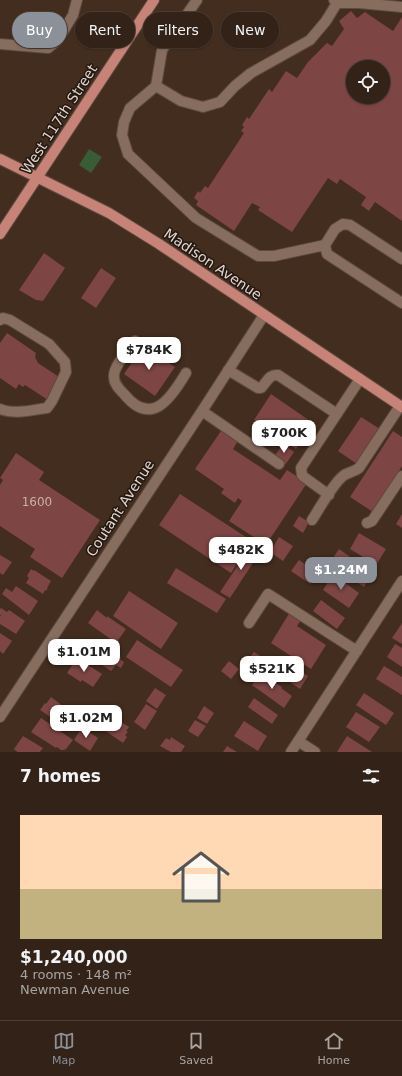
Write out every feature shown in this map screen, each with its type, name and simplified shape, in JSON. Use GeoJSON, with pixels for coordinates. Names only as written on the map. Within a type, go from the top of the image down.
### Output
{"type":"FeatureCollection","features":[{"type":"Feature","properties":{"kind":"main road","name":"West 117th Street"},"geometry":{"type":"LineString","coordinates":[[0,234],[154,0]]}},
{"type":"Feature","properties":{"kind":"main road","name":"Madison Avenue"},"geometry":{"type":"LineString","coordinates":[[0,159],[109,212],[401,406]]}},
{"type":"Feature","properties":{"kind":"street"},"geometry":{"type":"LineString","coordinates":[[0,44],[48,48],[58,40],[73,15],[77,0]]}},
{"type":"Feature","properties":{"kind":"street"},"geometry":{"type":"LineString","coordinates":[[197,0],[162,50],[156,86],[130,108],[124,122],[122,135],[128,154],[196,218],[258,256],[274,256],[325,245]]}},
{"type":"Feature","properties":{"kind":"street"},"geometry":{"type":"LineString","coordinates":[[156,86],[181,101],[203,107],[220,102],[235,86],[251,74],[310,40],[326,21],[335,1],[402,7]]}},
{"type":"Feature","properties":{"kind":"street"},"geometry":{"type":"LineString","coordinates":[[402,259],[350,225],[343,224],[335,229],[325,245],[327,254],[402,303]]}},
{"type":"Feature","properties":{"kind":"street","name":"Coutant Avenue"},"geometry":{"type":"LineString","coordinates":[[0,716],[264,315]]}},
{"type":"Feature","properties":{"kind":"street"},"geometry":{"type":"LineString","coordinates":[[0,320],[3,318],[10,320],[49,344],[65,362],[66,372],[47,408],[11,412],[1,409]]}},
{"type":"Feature","properties":{"kind":"street"},"geometry":{"type":"LineString","coordinates":[[135,341],[117,366],[114,375],[118,388],[133,404],[146,409],[154,409],[160,406],[177,388],[186,373]]}},
{"type":"Feature","properties":{"kind":"street"},"geometry":{"type":"LineString","coordinates":[[228,370],[258,388],[262,388],[272,376],[276,374],[337,414]]}},
{"type":"Feature","properties":{"kind":"street"},"geometry":{"type":"LineString","coordinates":[[329,495],[314,485],[302,475],[300,471],[360,379]]}},
{"type":"Feature","properties":{"kind":"street"},"geometry":{"type":"LineString","coordinates":[[312,520],[338,480],[344,475],[359,468],[401,406]]}},
{"type":"Feature","properties":{"kind":"street"},"geometry":{"type":"LineString","coordinates":[[202,411],[279,464]]}},
{"type":"Feature","properties":{"kind":"street"},"geometry":{"type":"LineString","coordinates":[[367,524],[372,520],[402,476]]}},
{"type":"Feature","properties":{"kind":"street"},"geometry":{"type":"LineString","coordinates":[[291,752],[402,581]]}},
{"type":"Feature","properties":{"kind":"street"},"geometry":{"type":"LineString","coordinates":[[249,623],[268,594],[357,651]]}},
{"type":"Feature","properties":{"kind":"street"},"geometry":{"type":"LineString","coordinates":[[298,741],[315,752]]}},
{"type":"Feature","properties":{"kind":"green space"},"geometry":{"type":"Polygon","coordinates":[[[89,149],[102,157],[91,173],[79,165],[89,149]]]}},
{"type":"Feature","properties":{"kind":"building"},"geometry":{"type":"Polygon","coordinates":[[[351,11],[357,18],[365,12],[393,31],[402,17],[402,221],[375,202],[369,211],[361,205],[366,197],[340,179],[337,184],[328,178],[292,232],[258,210],[260,207],[252,203],[234,231],[196,205],[198,201],[194,198],[198,191],[200,193],[205,186],[208,188],[244,133],[241,131],[244,127],[242,125],[247,117],[249,119],[269,89],[272,92],[286,71],[297,78],[308,62],[327,43],[332,46],[344,29],[339,21],[351,11]]]}},
{"type":"Feature","properties":{"kind":"building"},"geometry":{"type":"Polygon","coordinates":[[[44,253],[65,268],[43,301],[36,300],[19,290],[44,253]]]}},
{"type":"Feature","properties":{"kind":"building"},"geometry":{"type":"Polygon","coordinates":[[[101,268],[116,278],[96,308],[81,298],[101,268]]]}},
{"type":"Feature","properties":{"kind":"building"},"geometry":{"type":"Polygon","coordinates":[[[7,333],[36,353],[35,357],[38,363],[62,379],[48,400],[25,385],[23,387],[19,384],[16,389],[0,378],[0,343],[7,333]]]}},
{"type":"Feature","properties":{"kind":"building"},"geometry":{"type":"Polygon","coordinates":[[[143,346],[175,367],[155,396],[124,374],[143,346]]]}},
{"type":"Feature","properties":{"kind":"building"},"geometry":{"type":"Polygon","coordinates":[[[271,394],[313,423],[296,449],[254,420],[271,394]]]}},
{"type":"Feature","properties":{"kind":"building"},"geometry":{"type":"Polygon","coordinates":[[[361,417],[380,429],[357,464],[338,451],[361,417]]]}},
{"type":"Feature","properties":{"kind":"building"},"geometry":{"type":"Polygon","coordinates":[[[223,428],[239,439],[233,449],[280,480],[287,470],[307,483],[266,545],[229,521],[242,501],[238,498],[235,503],[221,493],[224,489],[195,469],[223,428]]]}},
{"type":"Feature","properties":{"kind":"building"},"geometry":{"type":"Polygon","coordinates":[[[393,431],[402,437],[402,466],[373,512],[350,497],[393,431]]]}},
{"type":"Feature","properties":{"kind":"building"},"geometry":{"type":"Polygon","coordinates":[[[283,444],[294,452],[285,465],[274,457],[283,444]]]}},
{"type":"Feature","properties":{"kind":"building"},"geometry":{"type":"Polygon","coordinates":[[[16,453],[44,472],[39,480],[100,520],[62,578],[30,557],[35,549],[0,526],[0,485],[3,480],[0,478],[16,453]]]}},
{"type":"Feature","properties":{"kind":"building"},"geometry":{"type":"Polygon","coordinates":[[[180,494],[252,541],[231,573],[159,525],[180,494]]]}},
{"type":"Feature","properties":{"kind":"building"},"geometry":{"type":"Polygon","coordinates":[[[402,514],[402,528],[396,524],[402,514]]]}},
{"type":"Feature","properties":{"kind":"building"},"geometry":{"type":"Polygon","coordinates":[[[299,516],[309,522],[303,533],[293,526],[299,516]]]}},
{"type":"Feature","properties":{"kind":"building"},"geometry":{"type":"Polygon","coordinates":[[[359,533],[386,549],[376,565],[350,549],[359,533]]]}},
{"type":"Feature","properties":{"kind":"building"},"geometry":{"type":"Polygon","coordinates":[[[279,537],[293,546],[283,561],[270,552],[279,537]]]}},
{"type":"Feature","properties":{"kind":"building"},"geometry":{"type":"Polygon","coordinates":[[[253,543],[262,549],[230,598],[220,592],[253,543]]]}},
{"type":"Feature","properties":{"kind":"building"},"geometry":{"type":"Polygon","coordinates":[[[339,549],[373,573],[364,587],[329,564],[339,549]]]}},
{"type":"Feature","properties":{"kind":"building"},"geometry":{"type":"Polygon","coordinates":[[[0,555],[12,562],[3,575],[0,573],[0,555]]]}},
{"type":"Feature","properties":{"kind":"building"},"geometry":{"type":"Polygon","coordinates":[[[299,560],[318,573],[310,584],[291,571],[299,560]]]}},
{"type":"Feature","properties":{"kind":"building"},"geometry":{"type":"Polygon","coordinates":[[[176,568],[226,599],[217,613],[167,583],[176,568]]]}},
{"type":"Feature","properties":{"kind":"building"},"geometry":{"type":"Polygon","coordinates":[[[31,569],[51,581],[43,594],[26,583],[29,578],[27,576],[31,569]]]}},
{"type":"Feature","properties":{"kind":"building"},"geometry":{"type":"Polygon","coordinates":[[[333,574],[359,593],[349,608],[323,590],[333,574]]]}},
{"type":"Feature","properties":{"kind":"building"},"geometry":{"type":"Polygon","coordinates":[[[16,586],[38,601],[29,615],[2,594],[6,588],[12,592],[16,586]]]}},
{"type":"Feature","properties":{"kind":"building"},"geometry":{"type":"Polygon","coordinates":[[[129,591],[178,623],[161,649],[113,616],[129,591]]]}},
{"type":"Feature","properties":{"kind":"building"},"geometry":{"type":"Polygon","coordinates":[[[321,600],[345,618],[337,629],[313,611],[321,600]]]}},
{"type":"Feature","properties":{"kind":"building"},"geometry":{"type":"Polygon","coordinates":[[[1,608],[7,612],[9,610],[25,621],[16,634],[0,624],[1,608]]]}},
{"type":"Feature","properties":{"kind":"building"},"geometry":{"type":"Polygon","coordinates":[[[97,610],[107,618],[107,616],[126,629],[116,643],[88,623],[97,610]]]}},
{"type":"Feature","properties":{"kind":"building"},"geometry":{"type":"Polygon","coordinates":[[[290,612],[301,620],[297,626],[326,645],[311,669],[271,643],[290,612]]]}},
{"type":"Feature","properties":{"kind":"building"},"geometry":{"type":"Polygon","coordinates":[[[402,623],[402,644],[392,638],[402,623]]]}},
{"type":"Feature","properties":{"kind":"building"},"geometry":{"type":"Polygon","coordinates":[[[0,633],[12,641],[3,654],[0,651],[0,633]]]}},
{"type":"Feature","properties":{"kind":"building"},"geometry":{"type":"Polygon","coordinates":[[[93,640],[121,657],[120,659],[124,662],[121,668],[116,665],[111,671],[81,651],[87,643],[90,645],[93,640]]]}},
{"type":"Feature","properties":{"kind":"building"},"geometry":{"type":"Polygon","coordinates":[[[137,640],[183,670],[171,687],[126,657],[137,640]]]}},
{"type":"Feature","properties":{"kind":"building"},"geometry":{"type":"Polygon","coordinates":[[[395,644],[402,648],[402,667],[387,657],[395,644]]]}},
{"type":"Feature","properties":{"kind":"building"},"geometry":{"type":"Polygon","coordinates":[[[254,652],[265,659],[260,667],[249,659],[254,652]]]}},
{"type":"Feature","properties":{"kind":"building"},"geometry":{"type":"Polygon","coordinates":[[[77,658],[102,674],[93,687],[82,680],[81,682],[67,673],[77,658]]]}},
{"type":"Feature","properties":{"kind":"building"},"geometry":{"type":"Polygon","coordinates":[[[229,661],[239,669],[231,679],[221,671],[229,661]]]}},
{"type":"Feature","properties":{"kind":"building"},"geometry":{"type":"Polygon","coordinates":[[[285,661],[308,676],[300,689],[277,673],[285,661]]]}},
{"type":"Feature","properties":{"kind":"building"},"geometry":{"type":"Polygon","coordinates":[[[384,666],[402,677],[402,695],[376,679],[384,666]]]}},
{"type":"Feature","properties":{"kind":"building"},"geometry":{"type":"Polygon","coordinates":[[[260,673],[282,687],[281,688],[292,696],[284,708],[252,685],[260,673]]]}},
{"type":"Feature","properties":{"kind":"building"},"geometry":{"type":"Polygon","coordinates":[[[155,688],[166,695],[157,709],[146,701],[155,688]]]}},
{"type":"Feature","properties":{"kind":"building"},"geometry":{"type":"Polygon","coordinates":[[[364,693],[394,713],[386,725],[356,705],[364,693]]]}},
{"type":"Feature","properties":{"kind":"building"},"geometry":{"type":"Polygon","coordinates":[[[51,697],[67,709],[58,722],[40,710],[51,697]]]}},
{"type":"Feature","properties":{"kind":"building"},"geometry":{"type":"Polygon","coordinates":[[[254,698],[278,715],[272,724],[248,707],[254,698]]]}},
{"type":"Feature","properties":{"kind":"building"},"geometry":{"type":"Polygon","coordinates":[[[146,704],[157,711],[145,730],[134,722],[146,704]]]}},
{"type":"Feature","properties":{"kind":"building"},"geometry":{"type":"Polygon","coordinates":[[[204,706],[214,713],[207,724],[197,718],[204,706]]]}},
{"type":"Feature","properties":{"kind":"building"},"geometry":{"type":"Polygon","coordinates":[[[93,712],[97,714],[98,712],[119,728],[123,723],[129,727],[126,731],[128,732],[125,735],[127,737],[123,743],[88,719],[93,712]]]}},
{"type":"Feature","properties":{"kind":"building"},"geometry":{"type":"Polygon","coordinates":[[[356,712],[380,727],[369,742],[346,727],[356,712]]]}},
{"type":"Feature","properties":{"kind":"building"},"geometry":{"type":"Polygon","coordinates":[[[41,718],[73,740],[66,749],[61,750],[57,747],[56,748],[31,732],[41,718]]]}},
{"type":"Feature","properties":{"kind":"building"},"geometry":{"type":"Polygon","coordinates":[[[195,720],[206,726],[198,737],[188,731],[195,720]]]}},
{"type":"Feature","properties":{"kind":"building"},"geometry":{"type":"Polygon","coordinates":[[[244,721],[267,736],[258,751],[234,736],[244,721]]]}},
{"type":"Feature","properties":{"kind":"building"},"geometry":{"type":"Polygon","coordinates":[[[82,727],[98,738],[90,751],[74,740],[82,727]]]}},
{"type":"Feature","properties":{"kind":"building"},"geometry":{"type":"Polygon","coordinates":[[[23,736],[43,748],[40,752],[16,751],[14,749],[23,736]]]}},
{"type":"Feature","properties":{"kind":"building"},"geometry":{"type":"Polygon","coordinates":[[[347,736],[372,752],[337,752],[347,736]]]}},
{"type":"Feature","properties":{"kind":"building"},"geometry":{"type":"Polygon","coordinates":[[[171,737],[185,746],[181,752],[171,752],[160,746],[166,738],[170,740],[171,737]]]}},
{"type":"Feature","properties":{"kind":"building"},"geometry":{"type":"Polygon","coordinates":[[[227,746],[237,752],[223,752],[227,746]]]}}]}
